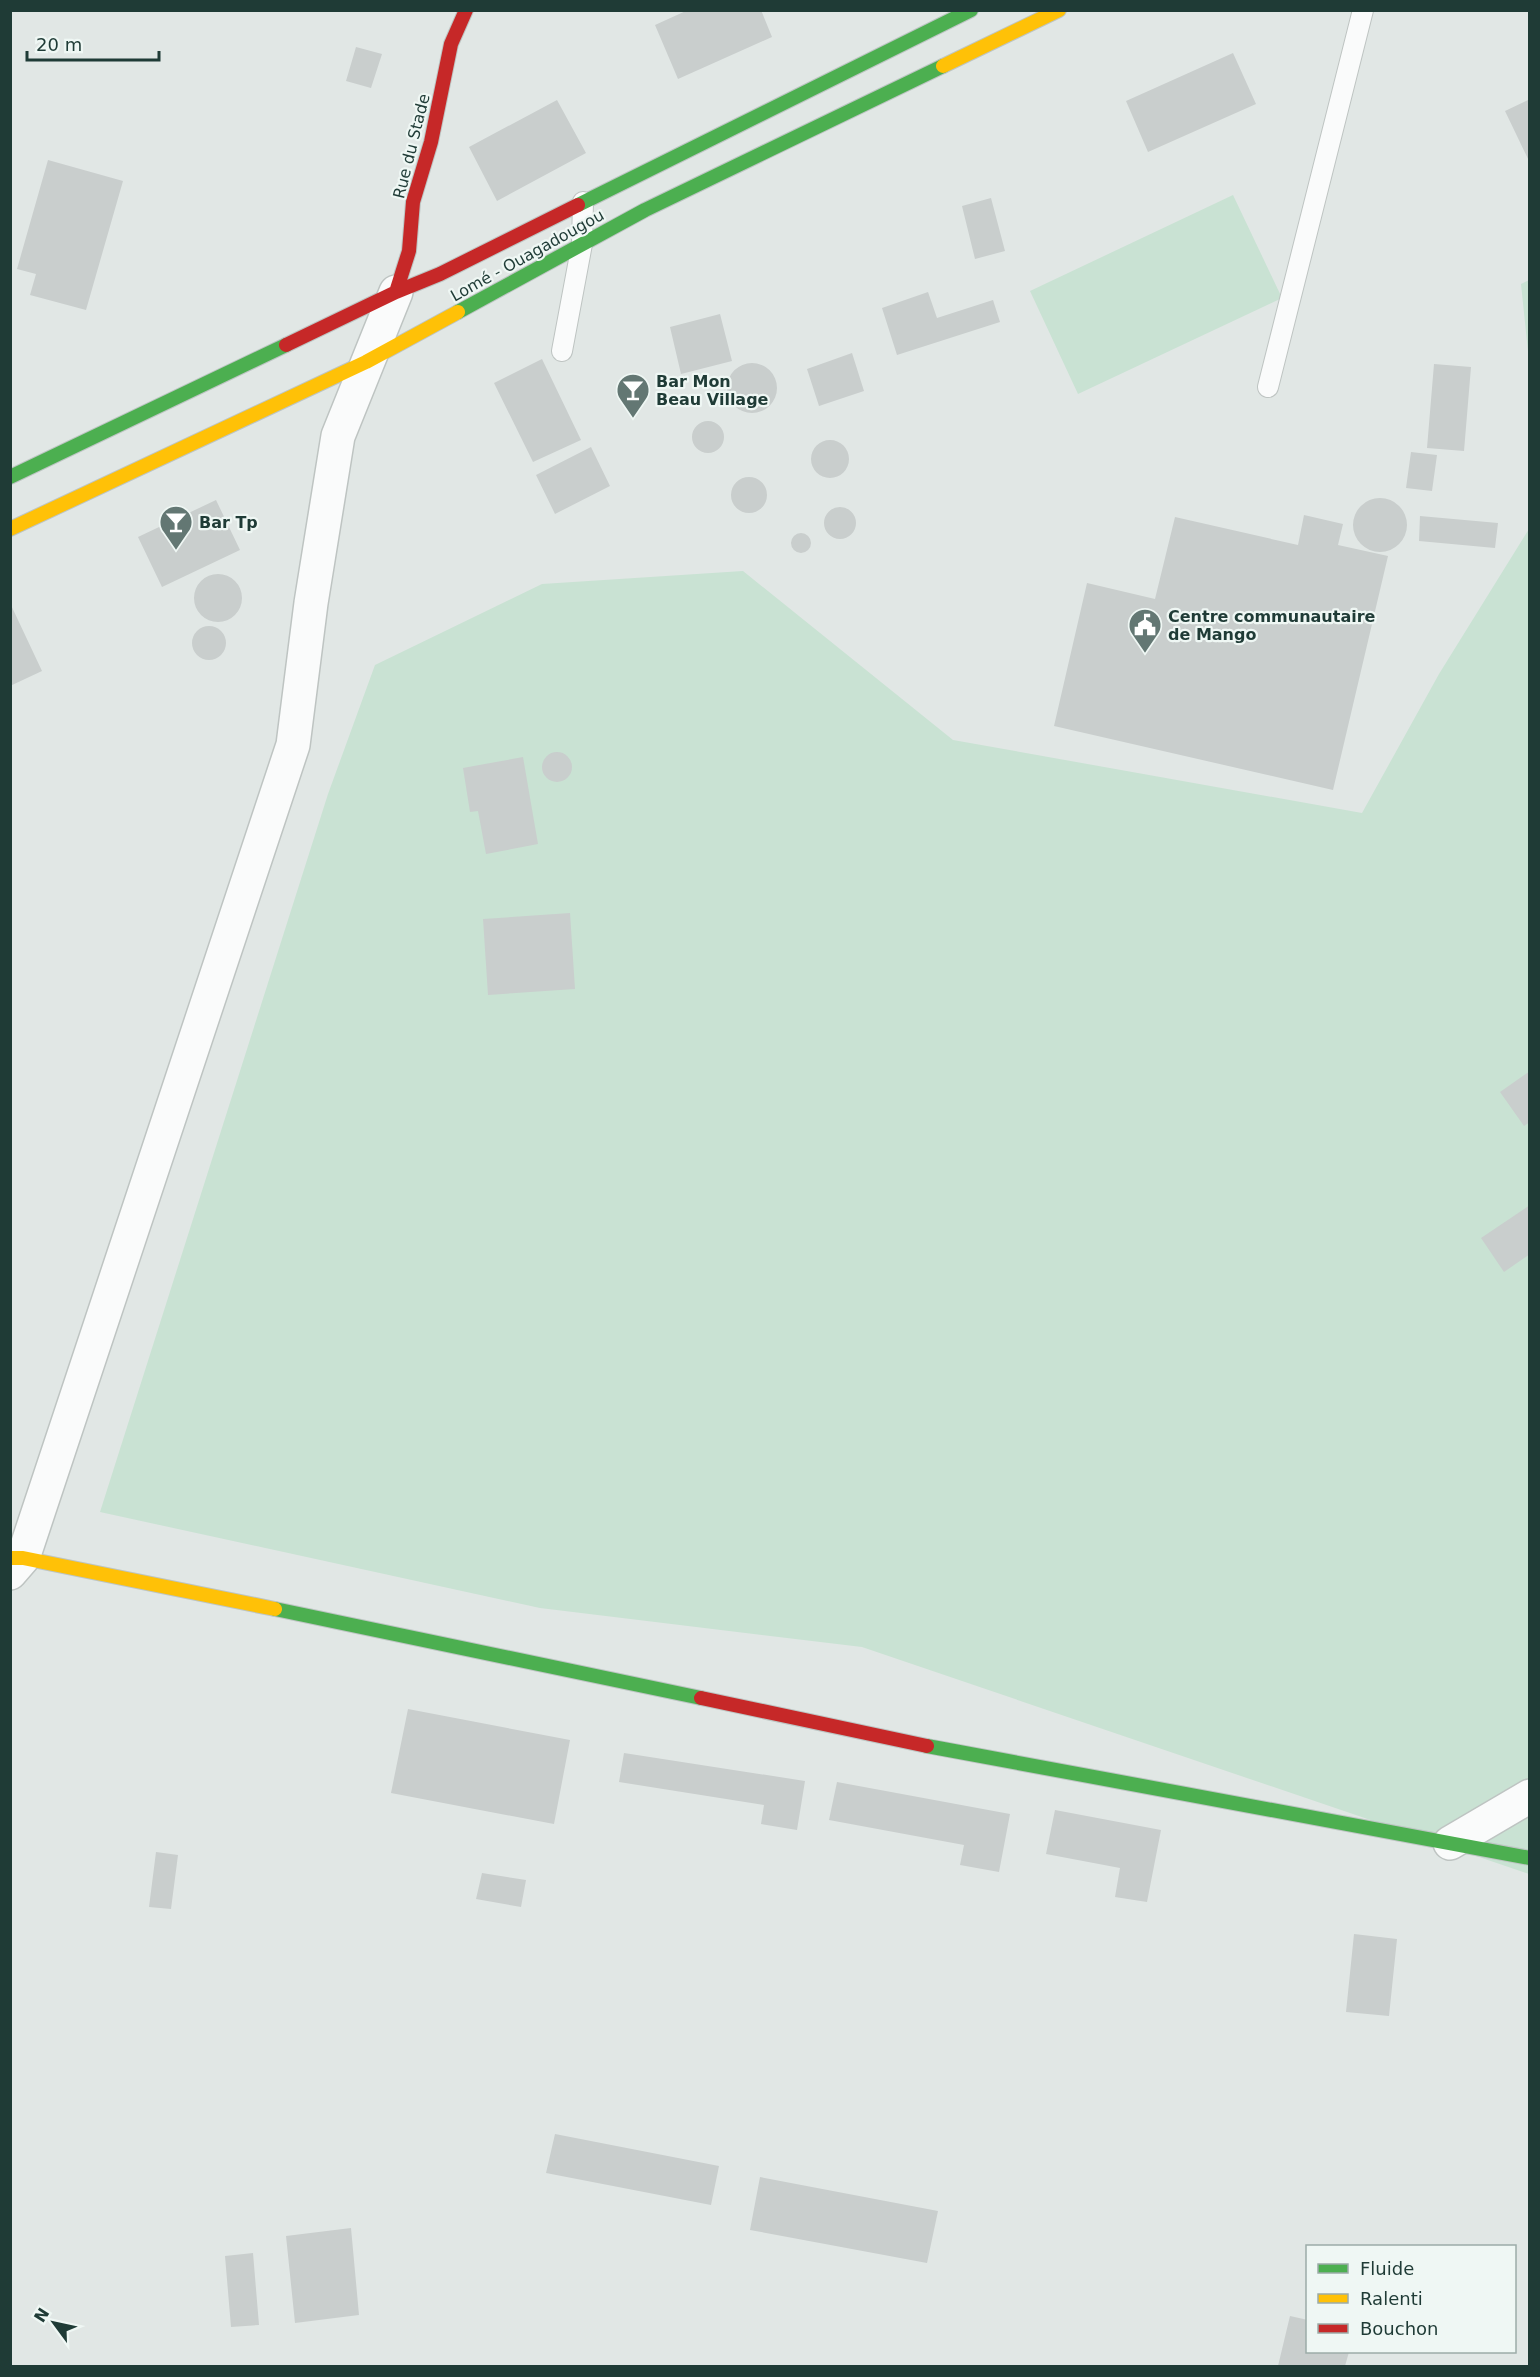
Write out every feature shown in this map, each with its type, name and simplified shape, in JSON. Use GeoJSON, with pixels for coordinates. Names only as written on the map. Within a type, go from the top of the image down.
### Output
{"type":"FeatureCollection","features":[{"type":"Feature","properties":{"kind":"main road","name":"Rue du Stade"},"geometry":{"type":"LineString","coordinates":[[396,292],[409,251],[413,202],[431,142],[451,44],[466,10]]}},
{"type":"Feature","properties":{"kind":"main road","name":"Lomé - Ouagadougou"},"geometry":{"type":"LineString","coordinates":[[10,477],[396,292],[440,274],[971,10]]}},
{"type":"Feature","properties":{"kind":"main road","name":"Lomé - Ouagadougou"},"geometry":{"type":"LineString","coordinates":[[10,529],[366,362],[645,210],[1059,10]]}},
{"type":"Feature","properties":{"kind":"main road"},"geometry":{"type":"LineString","coordinates":[[15,1563],[332,1620],[919,1744],[1530,1858]]}},
{"type":"Feature","properties":{"kind":"street"},"geometry":{"type":"LineString","coordinates":[[15,1563],[293,745],[311,603],[338,436],[396,292]]}},
{"type":"Feature","properties":{"kind":"street"},"geometry":{"type":"LineString","coordinates":[[1450,1844],[1530,1796]]}},
{"type":"Feature","properties":{"kind":"lane"},"geometry":{"type":"LineString","coordinates":[[1268,387],[1363,10]]}},
{"type":"Feature","properties":{"kind":"lane"},"geometry":{"type":"LineString","coordinates":[[562,351],[582,244],[583,202]]}},
{"type":"Feature","properties":{"kind":"green space"},"geometry":{"type":"Polygon","coordinates":[[[1233,195],[1282,298],[1078,394],[1030,291],[1233,195]]]}},
{"type":"Feature","properties":{"kind":"green space"},"geometry":{"type":"Polygon","coordinates":[[[1529,280],[1529,361],[1521,284],[1529,280]]]}},
{"type":"Feature","properties":{"kind":"green space"},"geometry":{"type":"Polygon","coordinates":[[[1529,529],[1529,1874],[862,1647],[540,1608],[100,1512],[328,794],[375,665],[542,584],[743,571],[953,740],[1362,813],[1439,674],[1529,529]]]}},
{"type":"Feature","properties":{"kind":"building"},"geometry":{"type":"Polygon","coordinates":[[[688,10],[761,10],[772,37],[678,79],[655,25],[688,10]]]}},
{"type":"Feature","properties":{"kind":"building"},"geometry":{"type":"Polygon","coordinates":[[[356,47],[382,54],[371,88],[346,81],[356,47]]]}},
{"type":"Feature","properties":{"kind":"building"},"geometry":{"type":"Polygon","coordinates":[[[1233,53],[1256,104],[1148,152],[1126,101],[1233,53]]]}},
{"type":"Feature","properties":{"kind":"building"},"geometry":{"type":"Polygon","coordinates":[[[1530,99],[1530,163],[1505,111],[1530,99]]]}},
{"type":"Feature","properties":{"kind":"building"},"geometry":{"type":"Polygon","coordinates":[[[557,100],[586,153],[497,201],[469,147],[557,100]]]}},
{"type":"Feature","properties":{"kind":"building"},"geometry":{"type":"Polygon","coordinates":[[[48,160],[123,181],[86,310],[30,295],[36,274],[17,269],[48,160]]]}},
{"type":"Feature","properties":{"kind":"building"},"geometry":{"type":"Polygon","coordinates":[[[991,198],[1005,251],[975,259],[962,206],[991,198]]]}},
{"type":"Feature","properties":{"kind":"building"},"geometry":{"type":"Polygon","coordinates":[[[928,292],[937,318],[993,300],[1000,322],[897,355],[882,308],[928,292]]]}},
{"type":"Feature","properties":{"kind":"building"},"geometry":{"type":"Polygon","coordinates":[[[720,314],[732,361],[681,374],[670,327],[720,314]]]}},
{"type":"Feature","properties":{"kind":"building"},"geometry":{"type":"Polygon","coordinates":[[[852,353],[864,391],[819,406],[807,369],[852,353]]]}},
{"type":"Feature","properties":{"kind":"building"},"geometry":{"type":"Polygon","coordinates":[[[542,359],[581,440],[533,462],[494,383],[542,359]]]}},
{"type":"Feature","properties":{"kind":"building"},"geometry":{"type":"Polygon","coordinates":[[[752,363],[766,367],[773,374],[777,388],[773,402],[766,409],[752,413],[738,409],[731,402],[727,388],[731,374],[738,367],[752,363]]]}},
{"type":"Feature","properties":{"kind":"building"},"geometry":{"type":"Polygon","coordinates":[[[1434,364],[1471,367],[1464,451],[1427,448],[1434,364]]]}},
{"type":"Feature","properties":{"kind":"building"},"geometry":{"type":"Polygon","coordinates":[[[708,421],[720,425],[724,437],[720,449],[708,453],[696,449],[692,437],[696,425],[708,421]]]}},
{"type":"Feature","properties":{"kind":"building"},"geometry":{"type":"Polygon","coordinates":[[[830,440],[843,446],[849,459],[843,472],[830,478],[817,472],[811,459],[817,446],[830,440]]]}},
{"type":"Feature","properties":{"kind":"building"},"geometry":{"type":"Polygon","coordinates":[[[591,447],[610,486],[555,514],[536,475],[591,447]]]}},
{"type":"Feature","properties":{"kind":"building"},"geometry":{"type":"Polygon","coordinates":[[[1411,452],[1437,455],[1432,491],[1406,488],[1411,452]]]}},
{"type":"Feature","properties":{"kind":"building"},"geometry":{"type":"Polygon","coordinates":[[[749,477],[762,482],[767,495],[762,508],[749,513],[736,508],[731,495],[736,482],[749,477]]]}},
{"type":"Feature","properties":{"kind":"building"},"geometry":{"type":"Polygon","coordinates":[[[1380,498],[1399,506],[1407,525],[1399,544],[1380,552],[1361,544],[1353,525],[1361,506],[1380,498]]]}},
{"type":"Feature","properties":{"kind":"building"},"geometry":{"type":"Polygon","coordinates":[[[216,500],[240,550],[162,587],[138,537],[216,500]]]}},
{"type":"Feature","properties":{"kind":"building"},"geometry":{"type":"Polygon","coordinates":[[[840,507],[851,512],[856,523],[851,534],[840,539],[829,534],[824,523],[829,512],[840,507]]]}},
{"type":"Feature","properties":{"kind":"building"},"geometry":{"type":"Polygon","coordinates":[[[1304,515],[1343,524],[1338,545],[1388,556],[1333,790],[1054,726],[1087,583],[1155,599],[1175,517],[1298,545],[1304,515]]]}},
{"type":"Feature","properties":{"kind":"building"},"geometry":{"type":"Polygon","coordinates":[[[1420,516],[1498,523],[1495,548],[1419,541],[1420,516]]]}},
{"type":"Feature","properties":{"kind":"building"},"geometry":{"type":"Polygon","coordinates":[[[801,533],[808,536],[811,543],[808,550],[801,553],[794,550],[791,543],[794,536],[801,533]]]}},
{"type":"Feature","properties":{"kind":"building"},"geometry":{"type":"Polygon","coordinates":[[[218,574],[235,581],[242,598],[235,615],[218,622],[201,615],[194,598],[201,581],[218,574]]]}},
{"type":"Feature","properties":{"kind":"building"},"geometry":{"type":"Polygon","coordinates":[[[10,603],[42,671],[10,686],[10,603]]]}},
{"type":"Feature","properties":{"kind":"building"},"geometry":{"type":"Polygon","coordinates":[[[209,626],[221,631],[226,643],[221,655],[209,660],[197,655],[192,643],[197,631],[209,626]]]}},
{"type":"Feature","properties":{"kind":"building"},"geometry":{"type":"Polygon","coordinates":[[[557,752],[568,756],[572,767],[568,778],[557,782],[546,778],[542,767],[546,756],[557,752]]]}},
{"type":"Feature","properties":{"kind":"building"},"geometry":{"type":"Polygon","coordinates":[[[523,757],[538,844],[486,854],[478,811],[470,812],[463,768],[523,757]]]}},
{"type":"Feature","properties":{"kind":"building"},"geometry":{"type":"Polygon","coordinates":[[[570,913],[575,989],[488,995],[483,919],[570,913]]]}},
{"type":"Feature","properties":{"kind":"building"},"geometry":{"type":"Polygon","coordinates":[[[1530,1071],[1530,1122],[1524,1126],[1500,1092],[1530,1071]]]}},
{"type":"Feature","properties":{"kind":"building"},"geometry":{"type":"Polygon","coordinates":[[[1530,1205],[1530,1254],[1504,1272],[1481,1238],[1530,1205]]]}},
{"type":"Feature","properties":{"kind":"building"},"geometry":{"type":"Polygon","coordinates":[[[408,1709],[570,1740],[554,1824],[391,1793],[408,1709]]]}},
{"type":"Feature","properties":{"kind":"building"},"geometry":{"type":"Polygon","coordinates":[[[624,1753],[805,1781],[797,1830],[761,1824],[764,1805],[619,1782],[624,1753]]]}},
{"type":"Feature","properties":{"kind":"building"},"geometry":{"type":"Polygon","coordinates":[[[837,1782],[1010,1814],[999,1872],[960,1865],[964,1845],[829,1820],[837,1782]]]}},
{"type":"Feature","properties":{"kind":"building"},"geometry":{"type":"Polygon","coordinates":[[[1055,1810],[1161,1830],[1147,1902],[1115,1897],[1120,1868],[1046,1854],[1055,1810]]]}},
{"type":"Feature","properties":{"kind":"building"},"geometry":{"type":"Polygon","coordinates":[[[156,1852],[178,1855],[171,1909],[149,1907],[156,1852]]]}},
{"type":"Feature","properties":{"kind":"building"},"geometry":{"type":"Polygon","coordinates":[[[482,1873],[526,1880],[521,1907],[476,1899],[482,1873]]]}},
{"type":"Feature","properties":{"kind":"building"},"geometry":{"type":"Polygon","coordinates":[[[1354,1934],[1397,1939],[1389,2016],[1346,2012],[1354,1934]]]}},
{"type":"Feature","properties":{"kind":"building"},"geometry":{"type":"Polygon","coordinates":[[[555,2134],[719,2166],[711,2205],[546,2173],[555,2134]]]}},
{"type":"Feature","properties":{"kind":"building"},"geometry":{"type":"Polygon","coordinates":[[[760,2177],[938,2211],[927,2263],[750,2230],[760,2177]]]}},
{"type":"Feature","properties":{"kind":"building"},"geometry":{"type":"Polygon","coordinates":[[[351,2228],[359,2315],[295,2323],[286,2236],[351,2228]]]}},
{"type":"Feature","properties":{"kind":"building"},"geometry":{"type":"Polygon","coordinates":[[[253,2253],[259,2325],[231,2327],[225,2256],[253,2253]]]}},
{"type":"Feature","properties":{"kind":"building"},"geometry":{"type":"Polygon","coordinates":[[[1290,2316],[1306,2320],[1306,2353],[1349,2353],[1345,2366],[1278,2366],[1290,2316]]]}},
{"type":"Feature","properties":{"kind":"traffic: fast"},"geometry":{"type":"LineString","coordinates":[[578,205],[971,10]]}},
{"type":"Feature","properties":{"kind":"traffic: fast"},"geometry":{"type":"LineString","coordinates":[[458,312],[645,210],[943,66]]}},
{"type":"Feature","properties":{"kind":"traffic: fast"},"geometry":{"type":"LineString","coordinates":[[10,477],[286,345]]}},
{"type":"Feature","properties":{"kind":"traffic: fast"},"geometry":{"type":"LineString","coordinates":[[275,1609],[701,1698]]}},
{"type":"Feature","properties":{"kind":"traffic: fast"},"geometry":{"type":"LineString","coordinates":[[927,1746],[1530,1858]]}},
{"type":"Feature","properties":{"kind":"traffic: slow"},"geometry":{"type":"LineString","coordinates":[[943,66],[1059,10]]}},
{"type":"Feature","properties":{"kind":"traffic: slow"},"geometry":{"type":"LineString","coordinates":[[10,529],[366,362],[458,312]]}},
{"type":"Feature","properties":{"kind":"traffic: slow"},"geometry":{"type":"LineString","coordinates":[[10,1558],[23,1558],[275,1609]]}},
{"type":"Feature","properties":{"kind":"traffic: jam"},"geometry":{"type":"LineString","coordinates":[[396,292],[409,251],[413,202],[431,142],[451,44],[466,10]]}},
{"type":"Feature","properties":{"kind":"traffic: jam"},"geometry":{"type":"LineString","coordinates":[[286,345],[396,292],[440,274],[578,205]]}},
{"type":"Feature","properties":{"kind":"traffic: jam"},"geometry":{"type":"LineString","coordinates":[[701,1698],[927,1746]]}},
{"type":"Feature","properties":{"kind":"place","name":"Bar Mon Beau Village"},"geometry":{"type":"Point","coordinates":[633,419]}},
{"type":"Feature","properties":{"kind":"place","name":"Bar Tp"},"geometry":{"type":"Point","coordinates":[176,551]}},
{"type":"Feature","properties":{"kind":"place","name":"Centre communautaire de Mango"},"geometry":{"type":"Point","coordinates":[1145,654]}}]}
